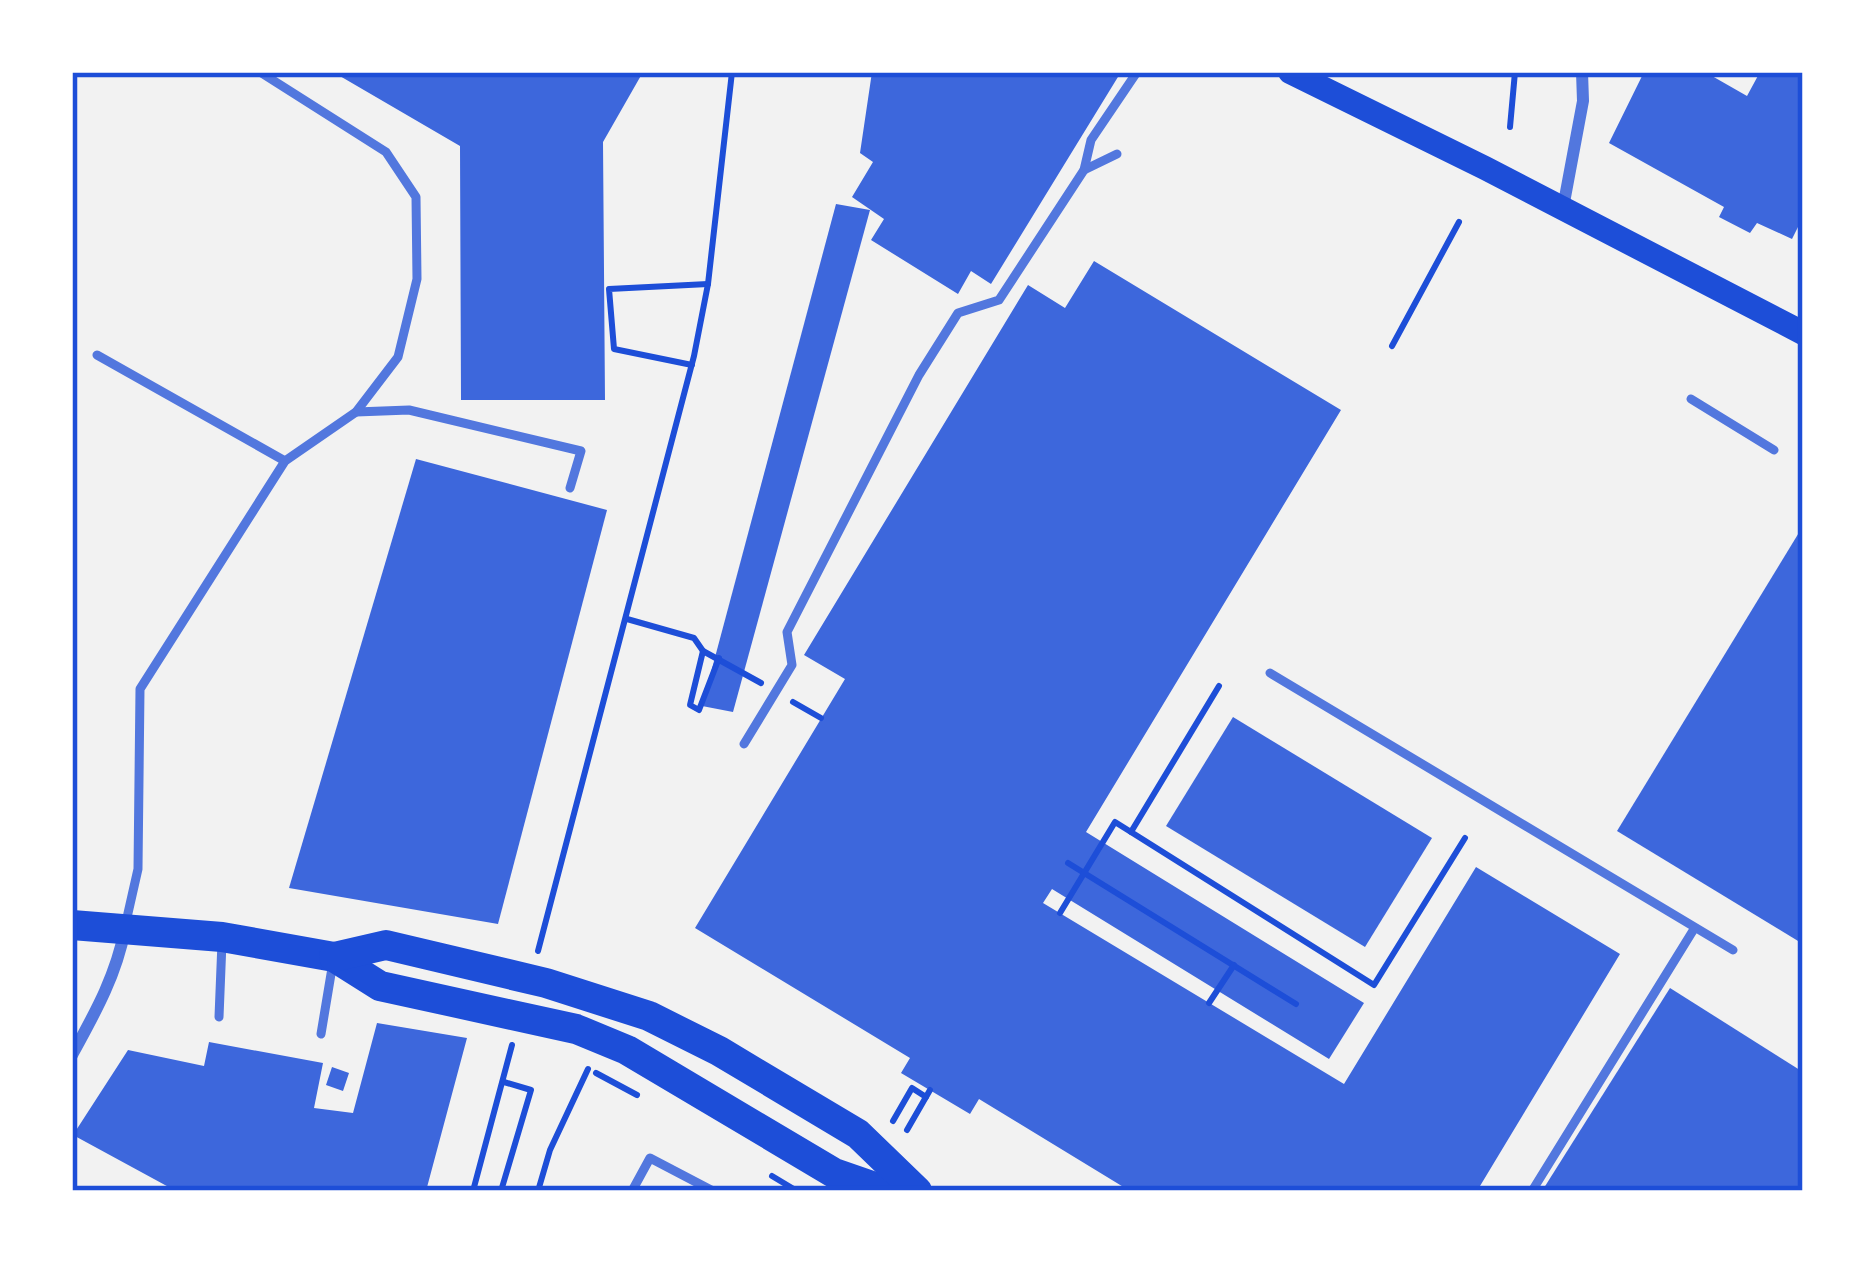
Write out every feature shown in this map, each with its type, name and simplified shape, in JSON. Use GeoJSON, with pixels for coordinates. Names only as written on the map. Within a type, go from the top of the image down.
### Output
{"type":"FeatureCollection","features":[{"type":"Feature","properties":{"kind":"highway"},"geometry":{"type":"LineString","coordinates":[[72,925],[222,937],[334,957],[380,986],[545,1021],[627,1050],[819,1173],[834,1173],[886,1191]]}},
{"type":"Feature","properties":{"kind":"highway"},"geometry":{"type":"LineString","coordinates":[[334,957],[386,945],[546,982],[649,1016],[719,1051],[858,1134],[916,1191]]}},
{"type":"Feature","properties":{"kind":"main road"},"geometry":{"type":"LineString","coordinates":[[1290,72],[1803,333]]}},
{"type":"Feature","properties":{"kind":"street"},"geometry":{"type":"LineString","coordinates":[[1563,209],[1583,101],[1582,72]]}},
{"type":"Feature","properties":{"kind":"street"},"geometry":{"type":"LineString","coordinates":[[72,1055],[106,994],[125,928]]}},
{"type":"Feature","properties":{"kind":"lane"},"geometry":{"type":"LineString","coordinates":[[125,928],[138,869],[140,689],[285,461],[356,412],[398,357],[417,279],[416,197],[386,152],[260,72]]}},
{"type":"Feature","properties":{"kind":"lane"},"geometry":{"type":"LineString","coordinates":[[744,744],[792,665],[787,632],[919,375],[958,313],[998,300],[1084,170],[1091,140],[1137,72]]}},
{"type":"Feature","properties":{"kind":"lane"},"geometry":{"type":"LineString","coordinates":[[1084,170],[1117,154]]}},
{"type":"Feature","properties":{"kind":"lane"},"geometry":{"type":"LineString","coordinates":[[97,355],[285,461]]}},
{"type":"Feature","properties":{"kind":"lane"},"geometry":{"type":"LineString","coordinates":[[1691,399],[1774,450]]}},
{"type":"Feature","properties":{"kind":"lane"},"geometry":{"type":"LineString","coordinates":[[356,412],[409,410],[581,452],[570,488]]}},
{"type":"Feature","properties":{"kind":"lane"},"geometry":{"type":"LineString","coordinates":[[1270,673],[1733,950]]}},
{"type":"Feature","properties":{"kind":"lane"},"geometry":{"type":"LineString","coordinates":[[1532,1191],[1694,928]]}},
{"type":"Feature","properties":{"kind":"lane"},"geometry":{"type":"LineString","coordinates":[[220,1017],[222,937]]}},
{"type":"Feature","properties":{"kind":"lane"},"geometry":{"type":"LineString","coordinates":[[321,1034],[334,957]]}},
{"type":"Feature","properties":{"kind":"lane"},"geometry":{"type":"LineString","coordinates":[[632,1191],[650,1158],[713,1191]]}},
{"type":"Feature","properties":{"kind":"path"},"geometry":{"type":"LineString","coordinates":[[546,921],[692,365],[708,284],[733,72]]}},
{"type":"Feature","properties":{"kind":"path"},"geometry":{"type":"LineString","coordinates":[[1510,127],[1515,72]]}},
{"type":"Feature","properties":{"kind":"path"},"geometry":{"type":"LineString","coordinates":[[1392,346],[1460,222]]}},
{"type":"Feature","properties":{"kind":"path"},"geometry":{"type":"LineString","coordinates":[[692,365],[614,349],[609,289],[708,284]]}},
{"type":"Feature","properties":{"kind":"path"},"geometry":{"type":"LineString","coordinates":[[627,619],[694,638],[704,651],[743,673]]}},
{"type":"Feature","properties":{"kind":"path"},"geometry":{"type":"LineString","coordinates":[[704,651],[690,705],[699,710],[719,658]]}},
{"type":"Feature","properties":{"kind":"path"},"geometry":{"type":"LineString","coordinates":[[1131,832],[1219,686]]}},
{"type":"Feature","properties":{"kind":"path"},"geometry":{"type":"LineString","coordinates":[[1060,913],[1114,822],[1374,985],[1465,838]]}},
{"type":"Feature","properties":{"kind":"path"},"geometry":{"type":"LineString","coordinates":[[1067,863],[1296,1004]]}},
{"type":"Feature","properties":{"kind":"path"},"geometry":{"type":"LineString","coordinates":[[1210,1003],[1234,965]]}},
{"type":"Feature","properties":{"kind":"path"},"geometry":{"type":"LineString","coordinates":[[538,1191],[550,1150],[588,1069]]}},
{"type":"Feature","properties":{"kind":"path"},"geometry":{"type":"LineString","coordinates":[[473,1191],[506,1070]]}},
{"type":"Feature","properties":{"kind":"path"},"geometry":{"type":"LineString","coordinates":[[501,1191],[532,1090],[503,1082]]}},
{"type":"Feature","properties":{"kind":"path"},"geometry":{"type":"LineString","coordinates":[[893,1121],[911,1088],[928,1093],[907,1130]]}},
{"type":"Feature","properties":{"kind":"building"},"geometry":{"type":"Polygon","coordinates":[[[333,72],[643,72],[603,142],[605,400],[461,400],[460,146],[333,72]]]}},
{"type":"Feature","properties":{"kind":"building"},"geometry":{"type":"Polygon","coordinates":[[[872,72],[1121,72],[991,284],[971,271],[958,294],[871,240],[884,219],[852,197],[873,162],[860,153],[872,72]]]}},
{"type":"Feature","properties":{"kind":"building"},"geometry":{"type":"Polygon","coordinates":[[[1644,72],[1705,72],[1747,96],[1760,72],[1803,72],[1803,217],[1792,239],[1757,223],[1750,233],[1719,217],[1724,207],[1609,143],[1644,72]]]}},
{"type":"Feature","properties":{"kind":"building"},"geometry":{"type":"Polygon","coordinates":[[[836,204],[870,210],[733,712],[702,706],[836,204]]]}},
{"type":"Feature","properties":{"kind":"building"},"geometry":{"type":"Polygon","coordinates":[[[1094,261],[1341,410],[1086,832],[1364,1003],[1329,1059],[1052,889],[1043,903],[1344,1084],[1476,867],[1620,954],[1477,1191],[1130,1191],[979,1099],[970,1114],[901,1073],[910,1058],[695,928],[845,679],[804,655],[1028,285],[1065,308],[1094,261]]]}},
{"type":"Feature","properties":{"kind":"building"},"geometry":{"type":"Polygon","coordinates":[[[416,459],[607,510],[498,924],[289,888],[416,459]]]}},
{"type":"Feature","properties":{"kind":"building"},"geometry":{"type":"Polygon","coordinates":[[[1803,526],[1803,944],[1617,831],[1803,526]]]}},
{"type":"Feature","properties":{"kind":"building"},"geometry":{"type":"Polygon","coordinates":[[[1233,717],[1432,838],[1365,947],[1166,826],[1233,717]]]}},
{"type":"Feature","properties":{"kind":"building"},"geometry":{"type":"Polygon","coordinates":[[[1670,988],[1803,1072],[1803,1191],[1542,1191],[1670,988]]]}},
{"type":"Feature","properties":{"kind":"building"},"geometry":{"type":"Polygon","coordinates":[[[377,1023],[467,1038],[426,1191],[176,1191],[73,1135],[128,1050],[204,1066],[209,1042],[323,1063],[314,1108],[353,1113],[377,1023]]]}},
{"type":"Feature","properties":{"kind":"building"},"geometry":{"type":"Polygon","coordinates":[[[332,1067],[349,1073],[343,1091],[326,1085],[332,1067]]]}}]}
